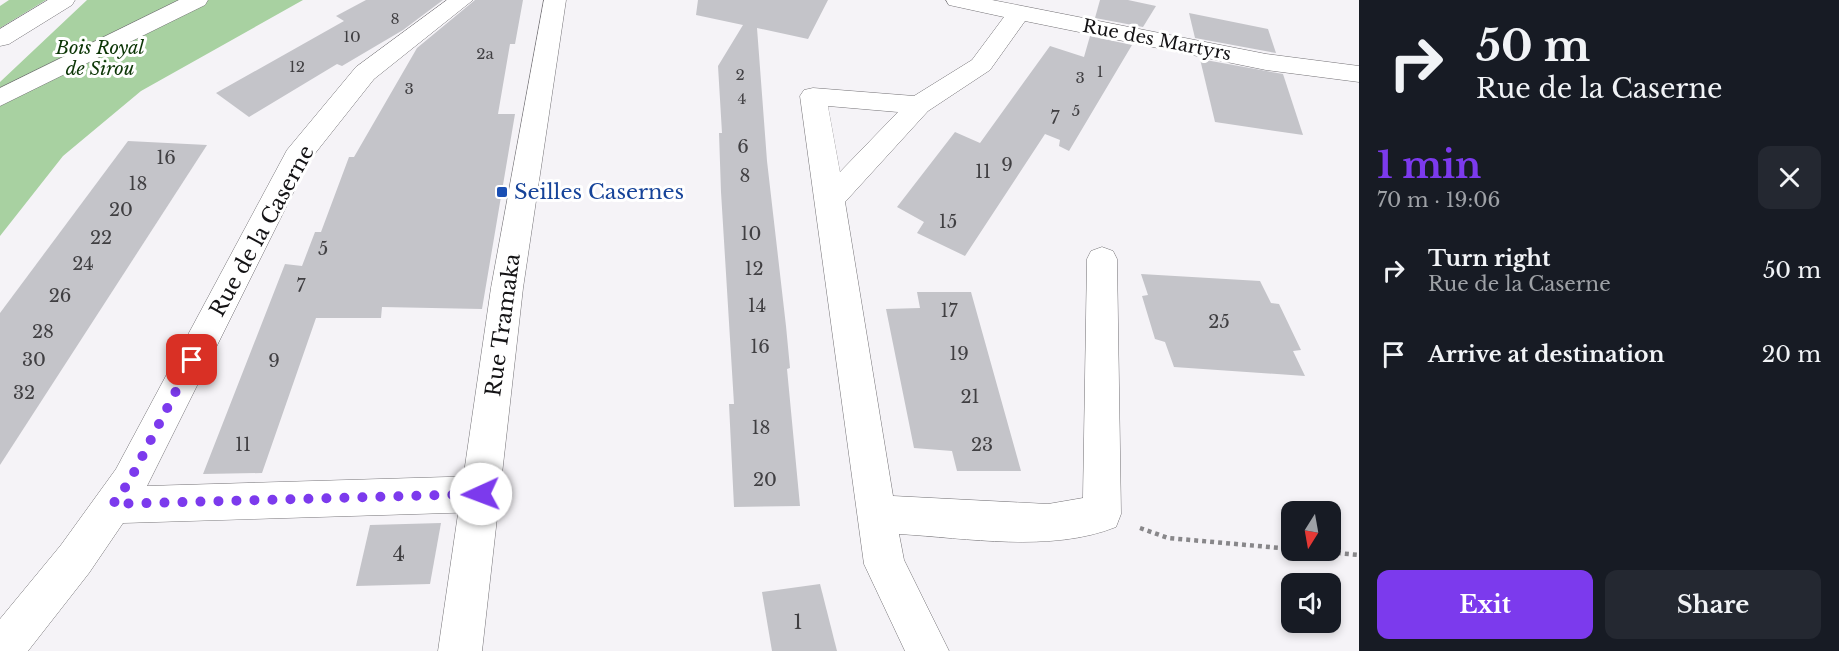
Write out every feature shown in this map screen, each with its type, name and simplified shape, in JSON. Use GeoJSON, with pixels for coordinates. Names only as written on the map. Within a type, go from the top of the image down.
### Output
{"type":"FeatureCollection","features":[{"type":"Feature","properties":{"kind":"street"},"geometry":{"type":"LineString","coordinates":[[0,39],[64,0]]}},
{"type":"Feature","properties":{"kind":"street"},"geometry":{"type":"LineString","coordinates":[[0,98],[197,0]]}},
{"type":"Feature","properties":{"kind":"street","name":"Rue de la Caserne"},"geometry":{"type":"LineString","coordinates":[[2,651],[75,559],[129,482],[297,157],[365,73],[462,0]]}},
{"type":"Feature","properties":{"kind":"street","name":"Rue Tramaka"},"geometry":{"type":"LineString","coordinates":[[460,651],[507,288],[555,0]]}},
{"type":"Feature","properties":{"kind":"street","name":"Rue des Martyrs"},"geometry":{"type":"LineString","coordinates":[[957,0],[1266,62],[1359,74]]}},
{"type":"Feature","properties":{"kind":"street"},"geometry":{"type":"LineString","coordinates":[[830,200],[919,105],[981,65],[1019,13]]}},
{"type":"Feature","properties":{"kind":"street"},"geometry":{"type":"LineString","coordinates":[[919,105],[813,96],[884,564],[927,651]]}},
{"type":"Feature","properties":{"kind":"street"},"geometry":{"type":"LineString","coordinates":[[877,514],[1047,523],[1102,514],[1102,259]]}},
{"type":"Feature","properties":{"kind":"street"},"geometry":{"type":"LineString","coordinates":[[113,504],[481,494]]}},
{"type":"Feature","properties":{"kind":"path"},"geometry":{"type":"LineString","coordinates":[[1102,514],[1168,538],[1281,548]]}},
{"type":"Feature","properties":{"kind":"path"},"geometry":{"type":"LineString","coordinates":[[1341,553],[1359,555]]}},
{"type":"Feature","properties":{"kind":"green space","name":"Bois Royal de Sirou"},"geometry":{"type":"Polygon","coordinates":[[[9,0],[46,0],[0,28],[0,6],[9,0]]]}},
{"type":"Feature","properties":{"kind":"green space","name":"Bois Royal de Sirou"},"geometry":{"type":"Polygon","coordinates":[[[87,0],[303,0],[141,91],[63,156],[0,236],[0,82],[87,0]]]}},
{"type":"Feature","properties":{"kind":"building"},"geometry":{"type":"Polygon","coordinates":[[[366,0],[443,0],[403,30],[342,66],[337,64],[249,117],[216,93],[344,21],[336,16],[366,0]]]}},
{"type":"Feature","properties":{"kind":"building"},"geometry":{"type":"Polygon","coordinates":[[[475,0],[523,0],[515,44],[510,44],[498,114],[515,114],[482,309],[382,307],[381,318],[316,318],[262,473],[203,474],[285,264],[302,266],[315,232],[321,232],[349,157],[354,157],[417,48],[475,0]]]}},
{"type":"Feature","properties":{"kind":"building"},"geometry":{"type":"Polygon","coordinates":[[[698,0],[828,0],[808,39],[757,28],[767,161],[790,368],[787,369],[800,506],[734,507],[729,404],[734,404],[721,192],[719,133],[722,133],[718,66],[743,25],[696,15],[698,0]]]}},
{"type":"Feature","properties":{"kind":"building"},"geometry":{"type":"Polygon","coordinates":[[[1100,0],[1128,0],[1156,6],[1143,27],[1095,18],[1100,0]]]}},
{"type":"Feature","properties":{"kind":"building"},"geometry":{"type":"Polygon","coordinates":[[[1189,13],[1268,29],[1276,53],[1195,38],[1189,13]]]}},
{"type":"Feature","properties":{"kind":"building"},"geometry":{"type":"Polygon","coordinates":[[[1090,36],[1132,45],[1069,151],[1059,146],[1060,140],[1045,134],[965,256],[917,233],[924,222],[897,207],[955,132],[980,143],[1050,46],[1084,57],[1090,36]]]}},
{"type":"Feature","properties":{"kind":"building"},"geometry":{"type":"Polygon","coordinates":[[[1200,59],[1283,74],[1303,135],[1215,122],[1200,59]]]}},
{"type":"Feature","properties":{"kind":"building"},"geometry":{"type":"Polygon","coordinates":[[[128,141],[207,145],[0,465],[0,313],[128,141]]]}},
{"type":"Feature","properties":{"kind":"building"},"geometry":{"type":"Polygon","coordinates":[[[1141,274],[1260,281],[1271,303],[1279,304],[1301,350],[1293,351],[1305,376],[1174,367],[1165,342],[1155,339],[1142,296],[1148,295],[1141,274]]]}},
{"type":"Feature","properties":{"kind":"building"},"geometry":{"type":"Polygon","coordinates":[[[917,292],[971,292],[1021,471],[957,471],[952,451],[914,448],[886,309],[920,308],[917,292]]]}},
{"type":"Feature","properties":{"kind":"building"},"geometry":{"type":"Polygon","coordinates":[[[441,523],[430,584],[356,586],[370,525],[441,523]]]}},
{"type":"Feature","properties":{"kind":"building"},"geometry":{"type":"Polygon","coordinates":[[[820,584],[837,651],[772,651],[762,592],[820,584]]]}},
{"type":"Feature","properties":{"kind":"place","name":"Seilles Casernes"},"geometry":{"type":"Point","coordinates":[502,192]}},
{"type":"Feature","properties":{"kind":"route"},"geometry":{"type":"LineString","coordinates":[[192,360],[129,482],[113,504],[481,494]]}}]}
